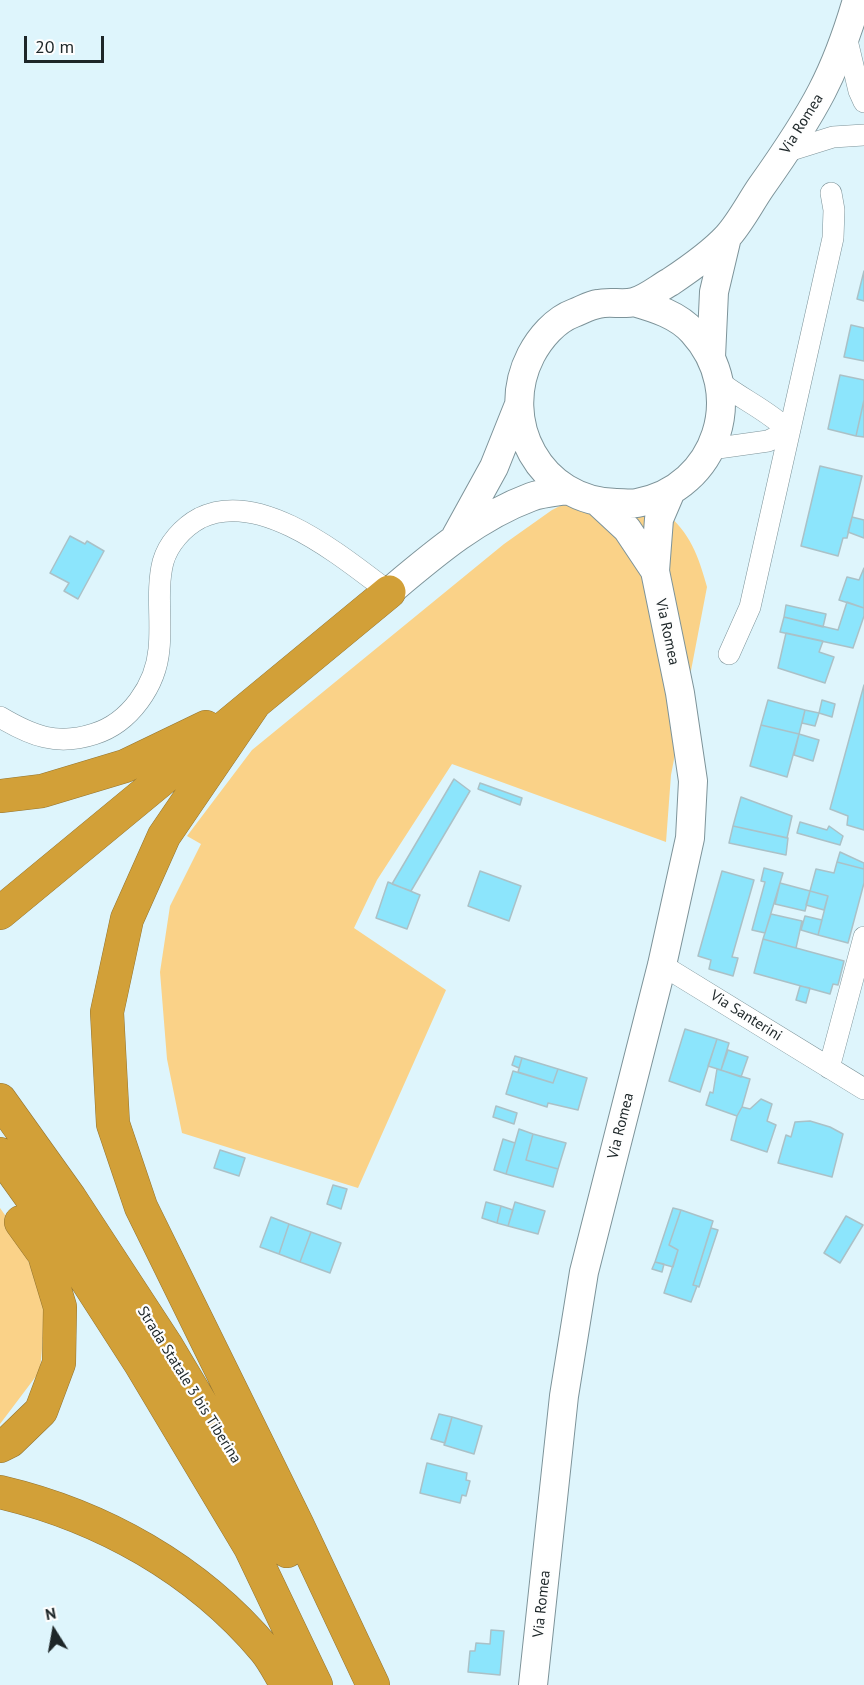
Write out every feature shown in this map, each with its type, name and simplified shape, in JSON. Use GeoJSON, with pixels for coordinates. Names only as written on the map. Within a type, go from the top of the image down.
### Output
{"type":"FeatureCollection","features":[{"type":"Feature","properties":{"kind":"highway"},"geometry":{"type":"LineString","coordinates":[[0,913],[389,592]]}},
{"type":"Feature","properties":{"kind":"highway"},"geometry":{"type":"LineString","coordinates":[[0,796],[42,790],[125,766],[254,704]]}},
{"type":"Feature","properties":{"kind":"highway"},"geometry":{"type":"LineString","coordinates":[[254,704],[164,836],[127,919],[107,1012],[113,1124],[141,1207],[298,1526],[373,1685]]}},
{"type":"Feature","properties":{"kind":"highway","name":"Strada Statale 3 bis Tiberina"},"geometry":{"type":"LineString","coordinates":[[0,1100],[70,1198],[178,1365],[278,1533],[352,1685]]}},
{"type":"Feature","properties":{"kind":"highway","name":"Strada Statale 3 bis Tiberina"},"geometry":{"type":"LineString","coordinates":[[0,1154],[52,1228],[159,1394],[250,1547],[316,1685]]}},
{"type":"Feature","properties":{"kind":"highway"},"geometry":{"type":"LineString","coordinates":[[0,1191],[44,1254],[60,1307],[59,1363],[41,1411],[10,1441],[0,1446]]}},
{"type":"Feature","properties":{"kind":"highway"},"geometry":{"type":"LineString","coordinates":[[0,1491],[89,1520],[150,1552],[207,1592],[266,1651],[287,1685]]}},
{"type":"Feature","properties":{"kind":"main road","name":"Via Romea"},"geometry":{"type":"LineString","coordinates":[[634,302],[682,274],[727,237],[785,152],[822,91],[846,36],[857,0]]}},
{"type":"Feature","properties":{"kind":"main road","name":"Via Romea"},"geometry":{"type":"LineString","coordinates":[[711,357],[714,292],[727,237]]}},
{"type":"Feature","properties":{"kind":"main road","name":"Via Romea"},"geometry":{"type":"LineString","coordinates":[[599,503],[636,503],[671,491],[694,473],[711,449],[721,417],[721,383],[711,357],[692,330],[665,311],[634,302],[599,303],[566,316],[539,340],[523,372],[518,407],[525,440],[542,469],[568,490],[599,503],[627,529],[654,571]]}},
{"type":"Feature","properties":{"kind":"main road"},"geometry":{"type":"LineString","coordinates":[[455,537],[494,467],[518,407]]}},
{"type":"Feature","properties":{"kind":"main road"},"geometry":{"type":"LineString","coordinates":[[389,592],[455,537],[504,508],[533,496],[568,490]]}},
{"type":"Feature","properties":{"kind":"main road","name":"Via Romea"},"geometry":{"type":"LineString","coordinates":[[533,1685],[563,1407],[584,1272],[662,964],[690,838],[693,781],[680,693],[654,571],[659,519],[671,491]]}},
{"type":"Feature","properties":{"kind":"street"},"geometry":{"type":"LineString","coordinates":[[846,36],[859,91],[864,102]]}},
{"type":"Feature","properties":{"kind":"street"},"geometry":{"type":"LineString","coordinates":[[785,152],[833,137],[864,135]]}},
{"type":"Feature","properties":{"kind":"street"},"geometry":{"type":"LineString","coordinates":[[729,654],[750,608],[833,237],[834,210],[831,193]]}},
{"type":"Feature","properties":{"kind":"street"},"geometry":{"type":"LineString","coordinates":[[721,383],[742,399],[773,416],[789,431]]}},
{"type":"Feature","properties":{"kind":"street"},"geometry":{"type":"LineString","coordinates":[[711,449],[768,441],[789,431]]}},
{"type":"Feature","properties":{"kind":"street"},"geometry":{"type":"LineString","coordinates":[[0,717],[22,730],[50,739],[76,740],[104,731],[132,710],[150,684],[159,651],[160,588],[163,562],[173,541],[189,523],[212,512],[243,510],[277,520],[332,549],[389,592]]}},
{"type":"Feature","properties":{"kind":"street"},"geometry":{"type":"LineString","coordinates":[[829,1068],[864,938]]}},
{"type":"Feature","properties":{"kind":"street","name":"Via Santerini"},"geometry":{"type":"LineString","coordinates":[[662,964],[864,1089]]}},
{"type":"Feature","properties":{"kind":"shaded area"},"geometry":{"type":"Polygon","coordinates":[[[588,492],[659,510],[673,519],[687,536],[697,556],[707,587],[671,775],[666,842],[452,764],[377,880],[354,928],[446,990],[358,1188],[182,1133],[167,1059],[160,972],[170,906],[201,844],[187,836],[252,750],[504,544],[552,510],[588,492]]]}},
{"type":"Feature","properties":{"kind":"shaded area"},"geometry":{"type":"Polygon","coordinates":[[[0,1208],[15,1229],[46,1304],[40,1371],[0,1424],[0,1208]]]}},
{"type":"Feature","properties":{"kind":"building"},"geometry":{"type":"Polygon","coordinates":[[[864,271],[864,301],[857,299],[864,271]]]}},
{"type":"Feature","properties":{"kind":"building"},"geometry":{"type":"Polygon","coordinates":[[[851,325],[864,328],[864,361],[844,357],[851,325]]]}},
{"type":"Feature","properties":{"kind":"building"},"geometry":{"type":"Polygon","coordinates":[[[840,375],[864,380],[864,400],[856,436],[828,429],[840,375]]]}},
{"type":"Feature","properties":{"kind":"building"},"geometry":{"type":"Polygon","coordinates":[[[864,400],[864,437],[856,436],[864,400]]]}},
{"type":"Feature","properties":{"kind":"building"},"geometry":{"type":"Polygon","coordinates":[[[820,466],[862,476],[847,538],[843,538],[838,556],[801,546],[820,466]]]}},
{"type":"Feature","properties":{"kind":"building"},"geometry":{"type":"Polygon","coordinates":[[[852,517],[864,520],[864,538],[848,532],[852,517]]]}},
{"type":"Feature","properties":{"kind":"building"},"geometry":{"type":"Polygon","coordinates":[[[70,536],[85,544],[87,541],[104,551],[78,599],[64,591],[69,583],[50,573],[70,536]]]}},
{"type":"Feature","properties":{"kind":"building"},"geometry":{"type":"Polygon","coordinates":[[[864,568],[864,608],[839,600],[847,577],[859,580],[864,568]]]}},
{"type":"Feature","properties":{"kind":"building"},"geometry":{"type":"Polygon","coordinates":[[[847,602],[864,608],[864,616],[853,648],[780,632],[784,617],[838,630],[847,602]]]}},
{"type":"Feature","properties":{"kind":"building"},"geometry":{"type":"Polygon","coordinates":[[[786,605],[826,614],[823,627],[784,617],[786,605]]]}},
{"type":"Feature","properties":{"kind":"building"},"geometry":{"type":"Polygon","coordinates":[[[786,633],[823,641],[819,652],[834,657],[825,683],[778,668],[786,633]]]}},
{"type":"Feature","properties":{"kind":"building"},"geometry":{"type":"Polygon","coordinates":[[[864,685],[864,830],[847,825],[848,816],[830,809],[864,685]]]}},
{"type":"Feature","properties":{"kind":"building"},"geometry":{"type":"Polygon","coordinates":[[[768,700],[805,710],[799,734],[761,725],[768,700]]]}},
{"type":"Feature","properties":{"kind":"building"},"geometry":{"type":"Polygon","coordinates":[[[822,700],[835,704],[832,717],[819,713],[822,700]]]}},
{"type":"Feature","properties":{"kind":"building"},"geometry":{"type":"Polygon","coordinates":[[[805,710],[819,713],[815,726],[802,723],[805,710]]]}},
{"type":"Feature","properties":{"kind":"building"},"geometry":{"type":"Polygon","coordinates":[[[761,725],[799,734],[787,777],[750,766],[761,725]]]}},
{"type":"Feature","properties":{"kind":"building"},"geometry":{"type":"Polygon","coordinates":[[[799,734],[819,740],[813,761],[794,755],[799,734]]]}},
{"type":"Feature","properties":{"kind":"building"},"geometry":{"type":"Polygon","coordinates":[[[454,779],[470,791],[411,891],[392,884],[454,779]]]}},
{"type":"Feature","properties":{"kind":"building"},"geometry":{"type":"Polygon","coordinates":[[[480,783],[522,798],[520,805],[478,789],[480,783]]]}},
{"type":"Feature","properties":{"kind":"building"},"geometry":{"type":"Polygon","coordinates":[[[741,797],[792,816],[787,838],[733,826],[741,797]]]}},
{"type":"Feature","properties":{"kind":"building"},"geometry":{"type":"Polygon","coordinates":[[[800,822],[827,830],[829,826],[843,836],[840,845],[797,833],[800,822]]]}},
{"type":"Feature","properties":{"kind":"building"},"geometry":{"type":"Polygon","coordinates":[[[733,826],[788,838],[786,855],[729,843],[733,826]]]}},
{"type":"Feature","properties":{"kind":"building"},"geometry":{"type":"Polygon","coordinates":[[[840,852],[864,863],[864,869],[837,862],[840,852]]]}},
{"type":"Feature","properties":{"kind":"building"},"geometry":{"type":"Polygon","coordinates":[[[837,862],[864,869],[864,883],[848,943],[818,935],[828,896],[810,891],[816,869],[834,873],[837,862]]]}},
{"type":"Feature","properties":{"kind":"building"},"geometry":{"type":"Polygon","coordinates":[[[764,868],[783,873],[765,933],[752,930],[765,882],[761,881],[764,868]]]}},
{"type":"Feature","properties":{"kind":"building"},"geometry":{"type":"Polygon","coordinates":[[[480,871],[521,886],[509,921],[468,906],[480,871]]]}},
{"type":"Feature","properties":{"kind":"building"},"geometry":{"type":"Polygon","coordinates":[[[722,871],[754,880],[732,957],[738,958],[733,976],[709,969],[711,960],[698,956],[722,871]]]}},
{"type":"Feature","properties":{"kind":"building"},"geometry":{"type":"Polygon","coordinates":[[[388,882],[420,895],[407,929],[376,918],[388,882]]]}},
{"type":"Feature","properties":{"kind":"building"},"geometry":{"type":"Polygon","coordinates":[[[780,883],[810,891],[805,911],[775,904],[780,883]]]}},
{"type":"Feature","properties":{"kind":"building"},"geometry":{"type":"Polygon","coordinates":[[[810,891],[828,896],[824,910],[806,905],[810,891]]]}},
{"type":"Feature","properties":{"kind":"building"},"geometry":{"type":"Polygon","coordinates":[[[771,914],[802,921],[796,948],[763,939],[771,914]]]}},
{"type":"Feature","properties":{"kind":"building"},"geometry":{"type":"Polygon","coordinates":[[[805,916],[822,920],[818,935],[801,930],[805,916]]]}},
{"type":"Feature","properties":{"kind":"building"},"geometry":{"type":"Polygon","coordinates":[[[763,939],[844,961],[838,985],[833,984],[830,994],[754,973],[763,939]]]}},
{"type":"Feature","properties":{"kind":"building"},"geometry":{"type":"Polygon","coordinates":[[[800,986],[810,988],[806,1003],[796,1000],[800,986]]]}},
{"type":"Feature","properties":{"kind":"building"},"geometry":{"type":"Polygon","coordinates":[[[685,1029],[717,1039],[700,1092],[669,1081],[685,1029]]]}},
{"type":"Feature","properties":{"kind":"building"},"geometry":{"type":"Polygon","coordinates":[[[717,1039],[729,1043],[721,1070],[708,1066],[717,1039]]]}},
{"type":"Feature","properties":{"kind":"building"},"geometry":{"type":"Polygon","coordinates":[[[728,1050],[748,1057],[741,1077],[721,1070],[728,1050]]]}},
{"type":"Feature","properties":{"kind":"building"},"geometry":{"type":"Polygon","coordinates":[[[515,1056],[522,1058],[519,1068],[512,1065],[515,1056]]]}},
{"type":"Feature","properties":{"kind":"building"},"geometry":{"type":"Polygon","coordinates":[[[522,1058],[558,1069],[553,1083],[518,1072],[522,1058]]]}},
{"type":"Feature","properties":{"kind":"building"},"geometry":{"type":"Polygon","coordinates":[[[558,1069],[587,1078],[578,1110],[548,1103],[547,1107],[506,1094],[513,1071],[553,1083],[558,1069]]]}},
{"type":"Feature","properties":{"kind":"building"},"geometry":{"type":"Polygon","coordinates":[[[717,1069],[750,1079],[737,1116],[706,1105],[710,1092],[713,1093],[717,1069]]]}},
{"type":"Feature","properties":{"kind":"building"},"geometry":{"type":"Polygon","coordinates":[[[761,1099],[772,1104],[767,1121],[776,1125],[767,1152],[731,1140],[737,1116],[742,1107],[750,1109],[761,1099]]]}},
{"type":"Feature","properties":{"kind":"building"},"geometry":{"type":"Polygon","coordinates":[[[496,1106],[517,1113],[514,1124],[493,1117],[496,1106]]]}},
{"type":"Feature","properties":{"kind":"building"},"geometry":{"type":"Polygon","coordinates":[[[810,1121],[843,1134],[832,1177],[778,1163],[786,1135],[791,1137],[795,1122],[810,1121]]]}},
{"type":"Feature","properties":{"kind":"building"},"geometry":{"type":"Polygon","coordinates":[[[519,1129],[533,1134],[526,1160],[558,1169],[553,1187],[506,1174],[519,1129]]]}},
{"type":"Feature","properties":{"kind":"building"},"geometry":{"type":"Polygon","coordinates":[[[533,1134],[566,1143],[558,1169],[526,1160],[533,1134]]]}},
{"type":"Feature","properties":{"kind":"building"},"geometry":{"type":"Polygon","coordinates":[[[503,1139],[515,1143],[506,1174],[494,1170],[503,1139]]]}},
{"type":"Feature","properties":{"kind":"building"},"geometry":{"type":"Polygon","coordinates":[[[220,1150],[245,1158],[239,1176],[214,1168],[220,1150]]]}},
{"type":"Feature","properties":{"kind":"building"},"geometry":{"type":"Polygon","coordinates":[[[333,1185],[347,1189],[341,1209],[327,1204],[333,1185]]]}},
{"type":"Feature","properties":{"kind":"building"},"geometry":{"type":"Polygon","coordinates":[[[486,1202],[501,1206],[497,1223],[482,1218],[486,1202]]]}},
{"type":"Feature","properties":{"kind":"building"},"geometry":{"type":"Polygon","coordinates":[[[515,1202],[545,1211],[538,1234],[508,1226],[515,1202]]]}},
{"type":"Feature","properties":{"kind":"building"},"geometry":{"type":"Polygon","coordinates":[[[501,1206],[513,1210],[508,1226],[497,1223],[501,1206]]]}},
{"type":"Feature","properties":{"kind":"building"},"geometry":{"type":"Polygon","coordinates":[[[673,1208],[681,1210],[669,1245],[678,1250],[673,1267],[655,1262],[673,1208]]]}},
{"type":"Feature","properties":{"kind":"building"},"geometry":{"type":"Polygon","coordinates":[[[681,1210],[713,1221],[693,1285],[697,1286],[691,1302],[664,1293],[678,1250],[669,1245],[681,1210]]]}},
{"type":"Feature","properties":{"kind":"building"},"geometry":{"type":"Polygon","coordinates":[[[846,1216],[863,1225],[840,1263],[824,1253],[846,1216]]]}},
{"type":"Feature","properties":{"kind":"building"},"geometry":{"type":"Polygon","coordinates":[[[271,1217],[289,1224],[279,1254],[260,1247],[271,1217]]]}},
{"type":"Feature","properties":{"kind":"building"},"geometry":{"type":"Polygon","coordinates":[[[289,1224],[311,1232],[300,1262],[279,1254],[289,1224]]]}},
{"type":"Feature","properties":{"kind":"building"},"geometry":{"type":"Polygon","coordinates":[[[711,1228],[718,1230],[699,1287],[693,1285],[711,1228]]]}},
{"type":"Feature","properties":{"kind":"building"},"geometry":{"type":"Polygon","coordinates":[[[311,1232],[341,1243],[330,1273],[300,1262],[311,1232]]]}},
{"type":"Feature","properties":{"kind":"building"},"geometry":{"type":"Polygon","coordinates":[[[655,1262],[664,1264],[662,1272],[652,1269],[655,1262]]]}},
{"type":"Feature","properties":{"kind":"building"},"geometry":{"type":"Polygon","coordinates":[[[439,1414],[452,1417],[445,1443],[431,1439],[439,1414]]]}},
{"type":"Feature","properties":{"kind":"building"},"geometry":{"type":"Polygon","coordinates":[[[452,1417],[482,1426],[474,1454],[444,1445],[452,1417]]]}},
{"type":"Feature","properties":{"kind":"building"},"geometry":{"type":"Polygon","coordinates":[[[427,1463],[467,1473],[466,1480],[470,1481],[466,1496],[462,1495],[460,1503],[420,1493],[427,1463]]]}},
{"type":"Feature","properties":{"kind":"building"},"geometry":{"type":"Polygon","coordinates":[[[491,1630],[504,1631],[500,1675],[468,1672],[470,1651],[475,1651],[476,1643],[490,1644],[491,1630]]]}}]}
